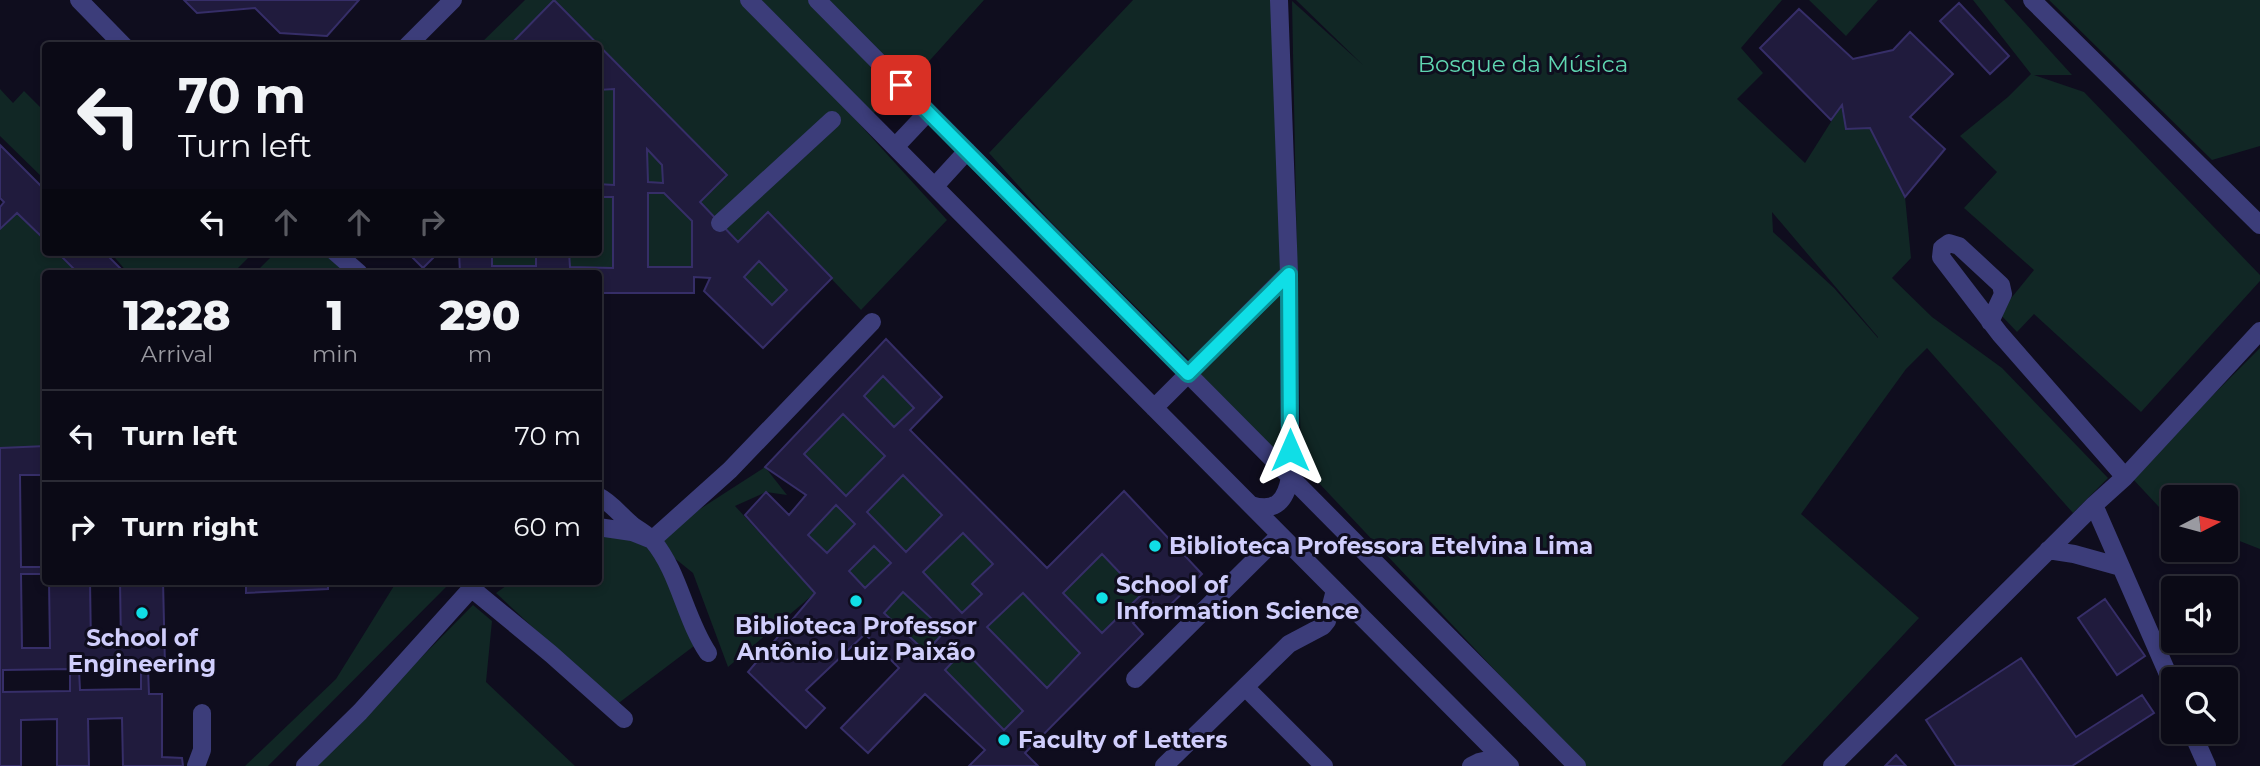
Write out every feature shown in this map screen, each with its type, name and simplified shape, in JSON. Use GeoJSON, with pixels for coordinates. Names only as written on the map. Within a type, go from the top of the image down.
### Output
{"type":"FeatureCollection","features":[{"type":"Feature","properties":{"kind":"street"},"geometry":{"type":"LineString","coordinates":[[79,0],[120,42]]}},
{"type":"Feature","properties":{"kind":"street"},"geometry":{"type":"LineString","coordinates":[[412,42],[453,0]]}},
{"type":"Feature","properties":{"kind":"street"},"geometry":{"type":"LineString","coordinates":[[749,0],[1505,761]]}},
{"type":"Feature","properties":{"kind":"street"},"geometry":{"type":"LineString","coordinates":[[817,0],[1577,766]]}},
{"type":"Feature","properties":{"kind":"street"},"geometry":{"type":"LineString","coordinates":[[1251,505],[1261,508],[1273,506],[1282,500],[1288,490],[1290,477],[1289,274],[1279,0]]}},
{"type":"Feature","properties":{"kind":"street"},"geometry":{"type":"LineString","coordinates":[[2032,0],[2260,225]]}},
{"type":"Feature","properties":{"kind":"street"},"geometry":{"type":"LineString","coordinates":[[897,146],[928,112]]}},
{"type":"Feature","properties":{"kind":"street"},"geometry":{"type":"LineString","coordinates":[[720,223],[832,120]]}},
{"type":"Feature","properties":{"kind":"street"},"geometry":{"type":"LineString","coordinates":[[935,186],[967,151]]}},
{"type":"Feature","properties":{"kind":"street"},"geometry":{"type":"LineString","coordinates":[[340,256],[356,270]]}},
{"type":"Feature","properties":{"kind":"street"},"geometry":{"type":"LineString","coordinates":[[1154,408],[1289,274]]}},
{"type":"Feature","properties":{"kind":"street"},"geometry":{"type":"LineString","coordinates":[[652,540],[730,470],[872,322]]}},
{"type":"Feature","properties":{"kind":"street"},"geometry":{"type":"LineString","coordinates":[[1990,322],[2125,477]]}},
{"type":"Feature","properties":{"kind":"street"},"geometry":{"type":"LineString","coordinates":[[1832,766],[2125,477],[2260,331]]}},
{"type":"Feature","properties":{"kind":"street"},"geometry":{"type":"LineString","coordinates":[[602,498],[652,540],[671,573],[701,643],[708,653]]}},
{"type":"Feature","properties":{"kind":"street"},"geometry":{"type":"LineString","coordinates":[[2094,505],[2165,667]]}},
{"type":"Feature","properties":{"kind":"street"},"geometry":{"type":"LineString","coordinates":[[602,527],[632,531],[652,540]]}},
{"type":"Feature","properties":{"kind":"street"},"geometry":{"type":"LineString","coordinates":[[1135,679],[1280,535]]}},
{"type":"Feature","properties":{"kind":"street"},"geometry":{"type":"LineString","coordinates":[[2048,550],[2121,567]]}},
{"type":"Feature","properties":{"kind":"street"},"geometry":{"type":"LineString","coordinates":[[305,766],[360,712],[474,585]]}},
{"type":"Feature","properties":{"kind":"street"},"geometry":{"type":"LineString","coordinates":[[476,585],[624,719]]}},
{"type":"Feature","properties":{"kind":"street"},"geometry":{"type":"LineString","coordinates":[[1164,766],[1289,644],[1327,621],[1335,590]]}},
{"type":"Feature","properties":{"kind":"street"},"geometry":{"type":"LineString","coordinates":[[1245,687],[1324,766]]}},
{"type":"Feature","properties":{"kind":"street"},"geometry":{"type":"LineString","coordinates":[[195,766],[202,750],[202,713]]}},
{"type":"Feature","properties":{"kind":"street"},"geometry":{"type":"LineString","coordinates":[[2197,744],[2207,766]]}},
{"type":"Feature","properties":{"kind":"street"},"geometry":{"type":"LineString","coordinates":[[1471,766],[1479,762],[1505,761]]}},
{"type":"Feature","properties":{"kind":"green space"},"geometry":{"type":"Polygon","coordinates":[[[525,0],[984,0],[905,88],[901,85],[868,119],[834,96],[947,220],[861,310],[768,212],[738,242],[700,202],[726,175],[602,50],[602,42],[595,42],[554,1],[512,42],[482,42],[525,0]]]}},
{"type":"Feature","properties":{"kind":"green space"},"geometry":{"type":"Polygon","coordinates":[[[1133,0],[1274,0],[1284,265],[1194,365],[1050,221],[989,153],[1133,0]]]}},
{"type":"Feature","properties":{"kind":"green space","name":"Bosque da Música"},"geometry":{"type":"Polygon","coordinates":[[[1296,0],[1782,0],[1741,48],[1763,73],[1737,99],[1805,163],[1841,106],[1846,129],[1870,128],[1905,197],[1911,258],[1892,278],[1932,317],[2002,368],[2108,478],[2073,513],[1927,348],[1906,369],[1801,514],[1919,618],[1781,766],[1585,766],[1301,464],[1292,1],[1363,65],[1296,0]],[[1772,212],[1773,232],[1834,288],[1878,337],[1772,212]]]}},
{"type":"Feature","properties":{"kind":"green space"},"geometry":{"type":"Polygon","coordinates":[[[1809,0],[1878,0],[1846,36],[1809,0]]]}},
{"type":"Feature","properties":{"kind":"green space"},"geometry":{"type":"Polygon","coordinates":[[[1973,0],[2004,0],[2072,75],[2034,75],[2084,92],[2260,275],[2260,281],[2141,412],[2034,314],[2017,332],[1999,313],[2034,270],[1964,208],[1997,172],[1960,136],[2008,97],[2031,74],[1973,0]]]}},
{"type":"Feature","properties":{"kind":"green space"},"geometry":{"type":"Polygon","coordinates":[[[2049,0],[2260,0],[2260,146],[2212,160],[2049,0]]]}},
{"type":"Feature","properties":{"kind":"green space"},"geometry":{"type":"Polygon","coordinates":[[[0,89],[13,103],[24,91],[42,109],[42,177],[0,136],[0,89]]]}},
{"type":"Feature","properties":{"kind":"green space"},"geometry":{"type":"Polygon","coordinates":[[[614,89],[614,185],[602,184],[602,90],[614,89]]]}},
{"type":"Feature","properties":{"kind":"green space"},"geometry":{"type":"Polygon","coordinates":[[[647,149],[662,165],[663,183],[648,182],[647,149]]]}},
{"type":"Feature","properties":{"kind":"green space"},"geometry":{"type":"Polygon","coordinates":[[[648,193],[664,193],[692,221],[692,267],[648,267],[648,193]]]}},
{"type":"Feature","properties":{"kind":"green space"},"geometry":{"type":"Polygon","coordinates":[[[602,197],[613,197],[613,268],[570,267],[569,256],[602,256],[602,197]]]}},
{"type":"Feature","properties":{"kind":"green space"},"geometry":{"type":"Polygon","coordinates":[[[17,213],[42,238],[42,256],[61,256],[75,270],[42,270],[42,446],[0,448],[0,229],[17,213]]]}},
{"type":"Feature","properties":{"kind":"green space"},"geometry":{"type":"Polygon","coordinates":[[[113,256],[250,256],[236,270],[125,270],[113,256]]]}},
{"type":"Feature","properties":{"kind":"green space"},"geometry":{"type":"Polygon","coordinates":[[[272,256],[327,256],[343,270],[258,270],[272,256]]]}},
{"type":"Feature","properties":{"kind":"green space"},"geometry":{"type":"Polygon","coordinates":[[[492,256],[536,256],[536,266],[492,266],[492,256]]]}},
{"type":"Feature","properties":{"kind":"green space"},"geometry":{"type":"Polygon","coordinates":[[[759,261],[787,290],[772,305],[744,277],[759,261]]]}},
{"type":"Feature","properties":{"kind":"green space"},"geometry":{"type":"Polygon","coordinates":[[[1289,273],[1290,477],[1188,374],[1289,273]]]}},
{"type":"Feature","properties":{"kind":"green space"},"geometry":{"type":"Polygon","coordinates":[[[2260,348],[2260,549],[2238,540],[2238,485],[2161,485],[2161,509],[2131,477],[2260,348]]]}},
{"type":"Feature","properties":{"kind":"green space"},"geometry":{"type":"Polygon","coordinates":[[[883,376],[914,408],[894,427],[864,396],[883,376]]]}},
{"type":"Feature","properties":{"kind":"green space"},"geometry":{"type":"Polygon","coordinates":[[[843,414],[885,456],[846,496],[804,454],[843,414]]]}},
{"type":"Feature","properties":{"kind":"green space"},"geometry":{"type":"Polygon","coordinates":[[[765,467],[787,495],[766,492],[735,506],[815,593],[728,667],[693,573],[652,540],[765,467]]]}},
{"type":"Feature","properties":{"kind":"green space"},"geometry":{"type":"Polygon","coordinates":[[[903,475],[942,515],[906,552],[867,512],[903,475]]]}},
{"type":"Feature","properties":{"kind":"green space"},"geometry":{"type":"Polygon","coordinates":[[[836,505],[855,524],[827,553],[808,535],[836,505]]]}},
{"type":"Feature","properties":{"kind":"green space"},"geometry":{"type":"Polygon","coordinates":[[[963,533],[993,564],[973,584],[982,594],[962,613],[923,572],[963,533]]]}},
{"type":"Feature","properties":{"kind":"green space"},"geometry":{"type":"Polygon","coordinates":[[[602,535],[630,540],[651,549],[698,643],[616,705],[496,593],[507,585],[602,585],[602,535]]]}},
{"type":"Feature","properties":{"kind":"green space"},"geometry":{"type":"Polygon","coordinates":[[[874,546],[891,563],[865,588],[849,571],[874,546]]]}},
{"type":"Feature","properties":{"kind":"green space"},"geometry":{"type":"Polygon","coordinates":[[[1102,554],[1141,595],[1102,633],[1063,593],[1102,554]]]}},
{"type":"Feature","properties":{"kind":"green space"},"geometry":{"type":"Polygon","coordinates":[[[395,585],[448,585],[268,766],[245,766],[336,679],[395,585]]]}},
{"type":"Feature","properties":{"kind":"green space"},"geometry":{"type":"Polygon","coordinates":[[[903,592],[945,631],[926,652],[884,613],[903,592]]]}},
{"type":"Feature","properties":{"kind":"green space"},"geometry":{"type":"Polygon","coordinates":[[[1023,593],[1080,653],[1047,688],[987,627],[1023,593]]]}},
{"type":"Feature","properties":{"kind":"green space"},"geometry":{"type":"Polygon","coordinates":[[[473,605],[492,621],[486,682],[575,766],[314,766],[473,605]]]}},
{"type":"Feature","properties":{"kind":"green space"},"geometry":{"type":"Polygon","coordinates":[[[964,650],[1023,711],[1004,730],[945,670],[964,650]]]}},
{"type":"Feature","properties":{"kind":"building"},"geometry":{"type":"Polygon","coordinates":[[[184,0],[359,0],[327,36],[280,33],[255,8],[197,13],[184,0]]]}},
{"type":"Feature","properties":{"kind":"building"},"geometry":{"type":"Polygon","coordinates":[[[554,0],[596,42],[513,42],[554,0]]]}},
{"type":"Feature","properties":{"kind":"building"},"geometry":{"type":"Polygon","coordinates":[[[1959,3],[2009,56],[1990,74],[1940,21],[1959,3]]]}},
{"type":"Feature","properties":{"kind":"building"},"geometry":{"type":"Polygon","coordinates":[[[1799,9],[1853,59],[1893,50],[1910,32],[1953,74],[1910,117],[1945,149],[1905,197],[1870,128],[1846,129],[1842,105],[1831,120],[1760,48],[1799,9]]]}},
{"type":"Feature","properties":{"kind":"building"},"geometry":{"type":"Polygon","coordinates":[[[602,49],[727,175],[700,202],[738,242],[768,212],[832,278],[763,348],[704,291],[710,278],[694,277],[694,293],[602,293],[602,270],[460,270],[459,256],[492,256],[492,266],[536,266],[536,256],[569,256],[570,267],[613,268],[613,197],[602,197],[602,184],[614,185],[614,89],[602,90],[602,49]],[[647,149],[648,182],[663,183],[662,165],[647,149]],[[648,193],[648,267],[692,267],[692,221],[664,193],[648,193]],[[759,261],[744,277],[772,305],[787,290],[759,261]]]}},
{"type":"Feature","properties":{"kind":"building"},"geometry":{"type":"Polygon","coordinates":[[[0,145],[42,187],[42,237],[17,213],[0,229],[0,207],[4,202],[0,198],[0,145]]]}},
{"type":"Feature","properties":{"kind":"building"},"geometry":{"type":"Polygon","coordinates":[[[61,256],[108,256],[122,270],[75,270],[61,256]]]}},
{"type":"Feature","properties":{"kind":"building"},"geometry":{"type":"Polygon","coordinates":[[[411,256],[435,256],[423,268],[411,256]]]}},
{"type":"Feature","properties":{"kind":"building"},"geometry":{"type":"Polygon","coordinates":[[[886,339],[942,397],[910,430],[1047,568],[1124,491],[1202,574],[1161,614],[1153,603],[1133,623],[1143,634],[1025,753],[1038,766],[969,766],[985,750],[925,694],[868,753],[841,728],[899,668],[865,634],[806,690],[825,708],[806,728],[748,672],[815,593],[745,515],[766,492],[789,515],[806,495],[765,467],[886,339]],[[883,376],[864,396],[894,427],[914,408],[883,376]],[[843,414],[804,454],[846,496],[885,456],[843,414]],[[903,475],[867,512],[906,552],[942,515],[903,475]],[[836,505],[808,535],[827,553],[855,524],[836,505]],[[963,533],[923,572],[962,613],[982,594],[972,584],[993,564],[963,533]],[[874,546],[849,571],[865,588],[891,563],[874,546]],[[1102,554],[1063,593],[1102,633],[1141,595],[1102,554]],[[903,592],[884,613],[926,652],[945,631],[903,592]],[[1023,593],[987,627],[1047,688],[1080,653],[1023,593]],[[964,650],[945,670],[1004,730],[1023,711],[964,650]]]}},
{"type":"Feature","properties":{"kind":"building","name":"School of Engineering"},"geometry":{"type":"Polygon","coordinates":[[[42,446],[42,475],[20,475],[21,567],[42,567],[42,574],[21,574],[22,648],[50,648],[49,585],[90,585],[91,646],[121,646],[120,585],[163,585],[165,666],[148,668],[149,694],[162,694],[162,757],[182,758],[183,766],[123,766],[122,718],[88,719],[89,766],[57,766],[57,719],[21,720],[21,766],[0,766],[0,448],[42,446]],[[141,668],[79,669],[80,690],[141,689],[141,668]],[[70,669],[3,670],[3,692],[70,691],[70,669]]]}},
{"type":"Feature","properties":{"kind":"building"},"geometry":{"type":"Polygon","coordinates":[[[246,585],[328,585],[328,589],[246,593],[246,585]]]}},
{"type":"Feature","properties":{"kind":"building"},"geometry":{"type":"Polygon","coordinates":[[[2105,599],[2145,656],[2117,675],[2078,618],[2105,599]]]}},
{"type":"Feature","properties":{"kind":"building"},"geometry":{"type":"Polygon","coordinates":[[[2021,658],[2076,737],[2142,695],[2154,713],[2072,766],[1956,766],[1926,720],[2021,658]]]}},
{"type":"Feature","properties":{"kind":"building"},"geometry":{"type":"Polygon","coordinates":[[[1896,755],[1906,766],[1885,766],[1896,755]]]}},
{"type":"Feature","properties":{"kind":"place","name":"Biblioteca Professora Etelvina Lima"},"geometry":{"type":"Point","coordinates":[1155,546]}},
{"type":"Feature","properties":{"kind":"place","name":"School of Information Science"},"geometry":{"type":"Point","coordinates":[1102,598]}},
{"type":"Feature","properties":{"kind":"place","name":"Biblioteca Professor Antônio Luiz Paixão"},"geometry":{"type":"Point","coordinates":[856,601]}},
{"type":"Feature","properties":{"kind":"place","name":"School of Engineering"},"geometry":{"type":"Point","coordinates":[142,613]}},
{"type":"Feature","properties":{"kind":"place","name":"Faculty of Letters"},"geometry":{"type":"Point","coordinates":[1004,740]}},
{"type":"Feature","properties":{"kind":"route"},"geometry":{"type":"LineString","coordinates":[[901,85],[1188,374],[1289,274],[1290,450]]}}]}
